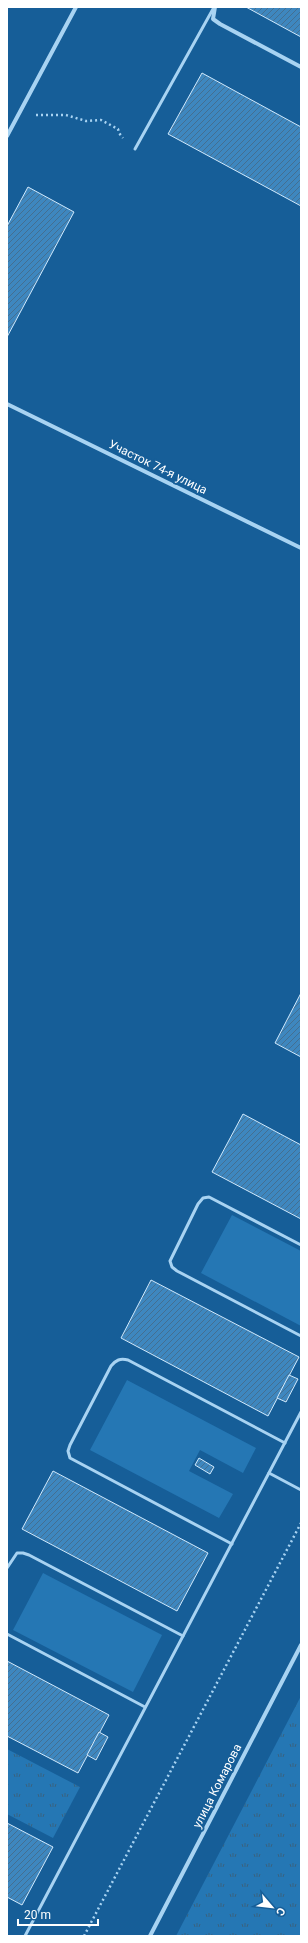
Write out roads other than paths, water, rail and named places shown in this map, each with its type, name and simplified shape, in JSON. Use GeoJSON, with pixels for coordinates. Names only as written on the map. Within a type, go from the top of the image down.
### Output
{"type":"FeatureCollection","features":[{"type":"Feature","properties":{"kind":"street"},"geometry":{"type":"LineString","coordinates":[[7,136],[76,7]]}},
{"type":"Feature","properties":{"kind":"street"},"geometry":{"type":"LineString","coordinates":[[214,8],[213,19],[220,24],[301,67]]}},
{"type":"Feature","properties":{"kind":"street","name":"Участок 74-я улица"},"geometry":{"type":"LineString","coordinates":[[7,404],[301,548]]}},
{"type":"Feature","properties":{"kind":"street","name":"улица Комарова"},"geometry":{"type":"LineString","coordinates":[[150,1936],[301,1645]]}},
{"type":"Feature","properties":{"kind":"lane"},"geometry":{"type":"LineString","coordinates":[[135,149],[214,8]]}},
{"type":"Feature","properties":{"kind":"lane"},"geometry":{"type":"LineString","coordinates":[[301,1245],[209,1197],[203,1198],[198,1204],[170,1261],[172,1267],[177,1271],[301,1336]]}},
{"type":"Feature","properties":{"kind":"lane"},"geometry":{"type":"LineString","coordinates":[[232,1544],[70,1458],[68,1451],[70,1445],[108,1373],[116,1361],[122,1359],[128,1360],[285,1443]]}},
{"type":"Feature","properties":{"kind":"lane"},"geometry":{"type":"LineString","coordinates":[[25,1936],[301,1412]]}},
{"type":"Feature","properties":{"kind":"lane"},"geometry":{"type":"LineString","coordinates":[[269,1473],[301,1490]]}},
{"type":"Feature","properties":{"kind":"lane"},"geometry":{"type":"LineString","coordinates":[[7,1568],[17,1554],[23,1553],[29,1555],[183,1636]]}},
{"type":"Feature","properties":{"kind":"lane"},"geometry":{"type":"LineString","coordinates":[[7,1634],[146,1707]]}}]}
